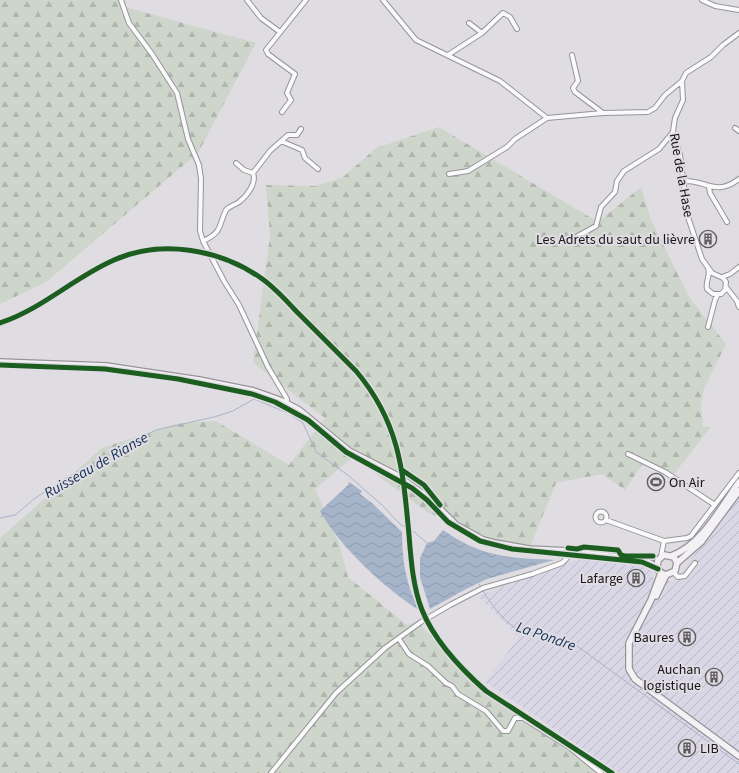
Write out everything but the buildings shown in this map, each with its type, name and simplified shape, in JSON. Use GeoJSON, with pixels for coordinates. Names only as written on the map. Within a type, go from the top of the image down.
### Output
{"type":"FeatureCollection","features":[{"type":"Feature","properties":{"kind":"main road"},"geometry":{"type":"LineString","coordinates":[[0,362],[76,364],[114,367],[199,380],[263,394],[284,403],[304,415],[356,455],[398,476],[419,491],[456,525],[470,534],[494,543],[530,549],[567,551],[648,561],[657,567],[663,574]]}},
{"type":"Feature","properties":{"kind":"main road"},"geometry":{"type":"LineString","coordinates":[[634,560],[661,557],[678,553],[697,538],[739,482]]}},
{"type":"Feature","properties":{"kind":"main road"},"geometry":{"type":"LineString","coordinates":[[663,574],[674,573],[677,563],[702,542],[739,491]]}},
{"type":"Feature","properties":{"kind":"main road"},"geometry":{"type":"LineString","coordinates":[[669,555],[677,563]]}},
{"type":"Feature","properties":{"kind":"main road"},"geometry":{"type":"LineString","coordinates":[[657,567],[661,557]]}},
{"type":"Feature","properties":{"kind":"main road"},"geometry":{"type":"LineString","coordinates":[[663,574],[629,643],[629,669],[635,679],[739,756]]}},
{"type":"Feature","properties":{"kind":"street"},"geometry":{"type":"LineString","coordinates":[[121,0],[129,23],[152,54],[177,93],[188,139],[199,167],[201,179],[200,231],[203,241],[224,281],[239,304],[268,367],[283,392],[284,403]]}},
{"type":"Feature","properties":{"kind":"street"},"geometry":{"type":"LineString","coordinates":[[247,0],[261,18],[280,32]]}},
{"type":"Feature","properties":{"kind":"street"},"geometry":{"type":"LineString","coordinates":[[282,112],[292,100],[287,93],[295,74],[268,54],[266,50],[306,0]]}},
{"type":"Feature","properties":{"kind":"street"},"geometry":{"type":"LineString","coordinates":[[383,0],[416,40],[500,80],[547,118]]}},
{"type":"Feature","properties":{"kind":"street"},"geometry":{"type":"LineString","coordinates":[[702,0],[715,6],[739,10]]}},
{"type":"Feature","properties":{"kind":"street"},"geometry":{"type":"LineString","coordinates":[[448,55],[482,33],[503,13],[510,17],[517,29]]}},
{"type":"Feature","properties":{"kind":"street"},"geometry":{"type":"LineString","coordinates":[[469,23],[482,33]]}},
{"type":"Feature","properties":{"kind":"street"},"geometry":{"type":"LineString","coordinates":[[449,174],[468,171],[506,148],[515,139],[547,118],[603,113],[648,112],[655,108],[665,95],[682,81],[686,74],[711,57],[739,33]]}},
{"type":"Feature","properties":{"kind":"street"},"geometry":{"type":"LineString","coordinates":[[572,54],[578,81],[573,88],[575,92],[603,113]]}},
{"type":"Feature","properties":{"kind":"street","name":"Rue de la Hase"},"geometry":{"type":"LineString","coordinates":[[682,81],[683,100],[675,118],[673,131],[680,155],[690,224],[702,259],[708,268]]}},
{"type":"Feature","properties":{"kind":"street"},"geometry":{"type":"LineString","coordinates":[[735,128],[739,131]]}},
{"type":"Feature","properties":{"kind":"street"},"geometry":{"type":"LineString","coordinates":[[252,173],[270,151],[281,141],[289,134],[297,135],[301,129]]}},
{"type":"Feature","properties":{"kind":"street"},"geometry":{"type":"LineString","coordinates":[[576,237],[596,226],[602,207],[615,192],[617,181],[624,171],[660,148],[673,131]]}},
{"type":"Feature","properties":{"kind":"street"},"geometry":{"type":"LineString","coordinates":[[281,141],[302,150],[305,158],[318,169]]}},
{"type":"Feature","properties":{"kind":"street"},"geometry":{"type":"LineString","coordinates":[[236,163],[244,170],[252,173]]}},
{"type":"Feature","properties":{"kind":"street"},"geometry":{"type":"LineString","coordinates":[[203,241],[215,234],[221,226],[228,208],[244,198],[254,181],[252,173]]}},
{"type":"Feature","properties":{"kind":"street"},"geometry":{"type":"LineString","coordinates":[[684,181],[709,187],[730,185],[739,179]]}},
{"type":"Feature","properties":{"kind":"street"},"geometry":{"type":"LineString","coordinates":[[709,187],[710,193],[727,222]]}},
{"type":"Feature","properties":{"kind":"street"},"geometry":{"type":"LineString","coordinates":[[723,292],[730,274],[739,267]]}},
{"type":"Feature","properties":{"kind":"street"},"geometry":{"type":"LineString","coordinates":[[708,268],[726,282]]}},
{"type":"Feature","properties":{"kind":"street"},"geometry":{"type":"LineString","coordinates":[[708,268],[710,274],[707,289],[713,294],[715,300]]}},
{"type":"Feature","properties":{"kind":"street"},"geometry":{"type":"LineString","coordinates":[[709,279],[730,274]]}},
{"type":"Feature","properties":{"kind":"street"},"geometry":{"type":"LineString","coordinates":[[726,287],[739,307]]}},
{"type":"Feature","properties":{"kind":"street"},"geometry":{"type":"LineString","coordinates":[[713,294],[723,292],[731,294]]}},
{"type":"Feature","properties":{"kind":"street"},"geometry":{"type":"LineString","coordinates":[[708,327],[718,294]]}},
{"type":"Feature","properties":{"kind":"street"},"geometry":{"type":"LineString","coordinates":[[628,454],[665,472],[715,505]]}},
{"type":"Feature","properties":{"kind":"street"},"geometry":{"type":"LineString","coordinates":[[606,520],[664,541],[687,538],[691,536],[739,473]]}},
{"type":"Feature","properties":{"kind":"street"},"geometry":{"type":"LineString","coordinates":[[661,557],[664,549],[664,541]]}},
{"type":"Feature","properties":{"kind":"street"},"geometry":{"type":"LineString","coordinates":[[664,549],[669,555]]}},
{"type":"Feature","properties":{"kind":"street"},"geometry":{"type":"LineString","coordinates":[[271,773],[336,692],[386,648],[436,613],[482,589],[532,574],[564,562],[567,558],[567,551]]}},
{"type":"Feature","properties":{"kind":"street"},"geometry":{"type":"LineString","coordinates":[[674,573],[678,576],[685,576],[695,563]]}},
{"type":"Feature","properties":{"kind":"street"},"geometry":{"type":"LineString","coordinates":[[399,639],[409,654],[428,666],[446,683],[452,686],[458,694],[486,711],[503,731],[508,731],[515,718],[523,718],[569,747],[601,773]]}},
{"type":"Feature","properties":{"kind":"shaded area"},"geometry":{"type":"Polygon","coordinates":[[[739,495],[739,773],[620,773],[485,682],[519,637],[478,596],[580,558],[652,568],[653,578],[674,582],[739,495]]]}},
{"type":"Feature","properties":{"kind":"green space"},"geometry":{"type":"Polygon","coordinates":[[[0,0],[122,0],[125,7],[256,43],[198,153],[46,282],[0,304],[0,0]]]}},
{"type":"Feature","properties":{"kind":"green space"},"geometry":{"type":"Polygon","coordinates":[[[439,127],[598,222],[641,187],[651,220],[689,297],[726,344],[704,389],[701,406],[703,427],[711,427],[674,474],[645,460],[625,490],[602,474],[556,483],[529,549],[499,542],[427,512],[353,457],[315,489],[339,543],[348,577],[407,625],[417,622],[491,694],[602,773],[0,773],[0,538],[102,448],[175,424],[216,421],[289,465],[325,418],[253,363],[270,236],[266,185],[315,186],[342,178],[376,148],[439,127]]]}},
{"type":"Feature","properties":{"kind":"water"},"geometry":{"type":"Polygon","coordinates":[[[349,482],[362,491],[360,494],[372,503],[402,532],[403,553],[408,582],[419,610],[392,590],[364,566],[339,539],[320,511],[348,485],[349,482]]]}},
{"type":"Feature","properties":{"kind":"water"},"geometry":{"type":"Polygon","coordinates":[[[443,530],[470,546],[483,551],[509,557],[554,560],[487,579],[430,609],[420,577],[420,558],[427,543],[434,541],[443,530]]]}},
{"type":"Feature","properties":{"kind":"waterway","name":"Ruisseau de Rianse"},"geometry":{"type":"LineString","coordinates":[[0,518],[15,515],[34,499],[62,480],[156,430],[214,417],[233,411],[254,399],[288,413],[303,423],[316,452],[349,476],[382,505],[401,525],[407,528]]}},
{"type":"Feature","properties":{"kind":"waterway","name":"La Pondre"},"geometry":{"type":"LineString","coordinates":[[413,531],[427,543]]}},
{"type":"Feature","properties":{"kind":"waterway","name":"La Pondre"},"geometry":{"type":"LineString","coordinates":[[479,584],[481,588]]}},
{"type":"Feature","properties":{"kind":"waterway","name":"La Pondre"},"geometry":{"type":"LineString","coordinates":[[483,591],[495,609],[506,621],[524,632],[533,633],[561,643],[577,646],[739,764]]}},
{"type":"Feature","properties":{"kind":"cycle path"},"geometry":{"type":"LineString","coordinates":[[0,323],[31,309],[99,267],[132,254],[151,250],[189,250],[208,254],[245,268],[261,278],[279,293],[356,371],[371,390],[382,410],[391,429],[397,448],[401,469],[416,592],[427,622],[441,644],[467,674],[486,691],[612,773]]}},
{"type":"Feature","properties":{"kind":"cycle path"},"geometry":{"type":"LineString","coordinates":[[0,365],[105,369],[178,379],[252,394],[275,402],[308,420],[346,452],[412,488],[427,500],[448,522],[480,541],[512,549],[642,562],[658,569]]}},
{"type":"Feature","properties":{"kind":"cycle path"},"geometry":{"type":"LineString","coordinates":[[402,470],[424,485],[440,505]]}},
{"type":"Feature","properties":{"kind":"cycle path"},"geometry":{"type":"LineString","coordinates":[[568,548],[577,549],[584,547],[618,550],[621,555],[625,556],[653,556]]}},
{"type":"Feature","properties":{"kind":"place","name":"Les Adrets du saut du lièvre"},"geometry":{"type":"Point","coordinates":[708,239]}},
{"type":"Feature","properties":{"kind":"place","name":"On Air"},"geometry":{"type":"Point","coordinates":[656,482]}},
{"type":"Feature","properties":{"kind":"place","name":"Lafarge"},"geometry":{"type":"Point","coordinates":[636,578]}},
{"type":"Feature","properties":{"kind":"place","name":"Baures"},"geometry":{"type":"Point","coordinates":[687,637]}},
{"type":"Feature","properties":{"kind":"place","name":"Auchan logistique"},"geometry":{"type":"Point","coordinates":[714,677]}},
{"type":"Feature","properties":{"kind":"place","name":"LIB"},"geometry":{"type":"Point","coordinates":[687,748]}}]}
